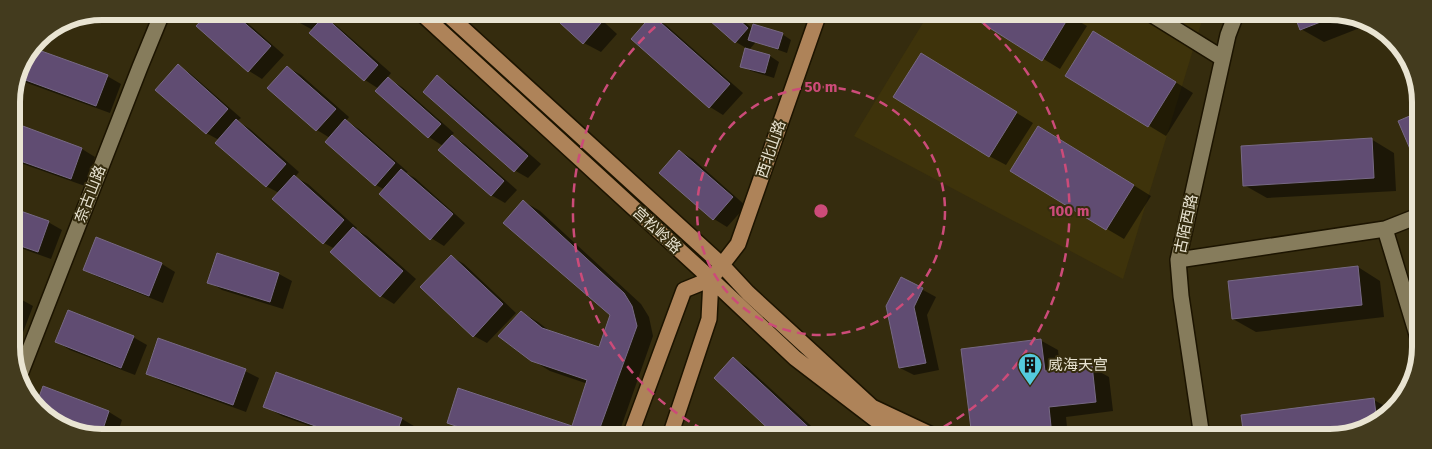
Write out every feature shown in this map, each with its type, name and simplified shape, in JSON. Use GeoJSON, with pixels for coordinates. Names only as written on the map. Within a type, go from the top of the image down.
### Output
{"type":"FeatureCollection","features":[{"type":"Feature","properties":{"kind":"main road","name":"宫松岭路"},"geometry":{"type":"LineString","coordinates":[[429,20],[712,279],[795,358],[876,420],[892,429]]}},
{"type":"Feature","properties":{"kind":"main road"},"geometry":{"type":"LineString","coordinates":[[454,20],[722,264],[748,293],[872,407],[919,429]]}},
{"type":"Feature","properties":{"kind":"main road","name":"西北山路"},"geometry":{"type":"LineString","coordinates":[[673,429],[709,319],[712,279],[738,244],[817,20]]}},
{"type":"Feature","properties":{"kind":"main road"},"geometry":{"type":"LineString","coordinates":[[633,429],[684,290],[712,279]]}},
{"type":"Feature","properties":{"kind":"street","name":"奈古山路"},"geometry":{"type":"LineString","coordinates":[[23,367],[159,20]]}},
{"type":"Feature","properties":{"kind":"street"},"geometry":{"type":"LineString","coordinates":[[1161,20],[1222,58]]}},
{"type":"Feature","properties":{"kind":"street","name":"古陌西路"},"geometry":{"type":"LineString","coordinates":[[1201,429],[1181,296],[1178,260],[1222,58],[1234,20]]}},
{"type":"Feature","properties":{"kind":"street"},"geometry":{"type":"LineString","coordinates":[[1178,260],[1385,229],[1412,218]]}},
{"type":"Feature","properties":{"kind":"street"},"geometry":{"type":"LineString","coordinates":[[1385,229],[1412,317]]}},
{"type":"Feature","properties":{"kind":"shaded area"},"geometry":{"type":"Polygon","coordinates":[[[925,20],[1202,20],[1123,279],[854,136],[925,20]]]}},
{"type":"Feature","properties":{"kind":"building"},"geometry":{"type":"Polygon","coordinates":[[[202,20],[241,20],[271,46],[248,72],[196,26],[202,20]]]}},
{"type":"Feature","properties":{"kind":"building"},"geometry":{"type":"Polygon","coordinates":[[[320,20],[328,20],[378,65],[364,81],[309,33],[320,20]]]}},
{"type":"Feature","properties":{"kind":"building"},"geometry":{"type":"Polygon","coordinates":[[[557,20],[598,20],[601,23],[583,44],[557,20]]]}},
{"type":"Feature","properties":{"kind":"building"},"geometry":{"type":"Polygon","coordinates":[[[648,20],[658,20],[730,84],[709,108],[631,39],[648,20]]]}},
{"type":"Feature","properties":{"kind":"building"},"geometry":{"type":"Polygon","coordinates":[[[709,20],[739,20],[748,28],[735,43],[709,20]]]}},
{"type":"Feature","properties":{"kind":"building"},"geometry":{"type":"Polygon","coordinates":[[[977,20],[1067,20],[1042,61],[977,20]]]}},
{"type":"Feature","properties":{"kind":"building"},"geometry":{"type":"Polygon","coordinates":[[[1296,20],[1326,20],[1300,30],[1296,20]]]}},
{"type":"Feature","properties":{"kind":"building"},"geometry":{"type":"Polygon","coordinates":[[[753,24],[783,33],[778,49],[748,40],[753,24]]]}},
{"type":"Feature","properties":{"kind":"building"},"geometry":{"type":"Polygon","coordinates":[[[1093,31],[1176,82],[1148,127],[1065,76],[1093,31]]]}},
{"type":"Feature","properties":{"kind":"building"},"geometry":{"type":"Polygon","coordinates":[[[745,48],[770,55],[765,73],[740,67],[745,48]]]}},
{"type":"Feature","properties":{"kind":"building"},"geometry":{"type":"Polygon","coordinates":[[[39,50],[108,75],[96,106],[23,79],[26,70],[39,50]]]}},
{"type":"Feature","properties":{"kind":"building"},"geometry":{"type":"Polygon","coordinates":[[[921,53],[1017,112],[989,157],[893,97],[921,53]]]}},
{"type":"Feature","properties":{"kind":"building"},"geometry":{"type":"Polygon","coordinates":[[[178,64],[228,109],[206,134],[155,90],[178,64]]]}},
{"type":"Feature","properties":{"kind":"building"},"geometry":{"type":"Polygon","coordinates":[[[287,66],[336,109],[316,131],[267,88],[287,66]]]}},
{"type":"Feature","properties":{"kind":"building"},"geometry":{"type":"Polygon","coordinates":[[[437,75],[528,156],[514,172],[423,92],[437,75]]]}},
{"type":"Feature","properties":{"kind":"building"},"geometry":{"type":"Polygon","coordinates":[[[388,77],[441,124],[428,138],[375,91],[388,77]]]}},
{"type":"Feature","properties":{"kind":"building"},"geometry":{"type":"Polygon","coordinates":[[[1412,115],[1412,154],[1398,121],[1412,115]]]}},
{"type":"Feature","properties":{"kind":"building"},"geometry":{"type":"Polygon","coordinates":[[[236,119],[286,164],[266,187],[215,143],[236,119]]]}},
{"type":"Feature","properties":{"kind":"building"},"geometry":{"type":"Polygon","coordinates":[[[345,119],[395,163],[375,186],[325,142],[345,119]]]}},
{"type":"Feature","properties":{"kind":"building"},"geometry":{"type":"Polygon","coordinates":[[[20,125],[82,148],[71,179],[20,161],[20,125]]]}},
{"type":"Feature","properties":{"kind":"building"},"geometry":{"type":"Polygon","coordinates":[[[1038,126],[1134,185],[1106,230],[1010,171],[1038,126]]]}},
{"type":"Feature","properties":{"kind":"building"},"geometry":{"type":"Polygon","coordinates":[[[452,135],[504,181],[491,196],[438,150],[452,135]]]}},
{"type":"Feature","properties":{"kind":"building"},"geometry":{"type":"Polygon","coordinates":[[[1372,138],[1374,178],[1243,186],[1241,146],[1372,138]]]}},
{"type":"Feature","properties":{"kind":"building"},"geometry":{"type":"Polygon","coordinates":[[[679,150],[733,197],[713,220],[659,173],[679,150]]]}},
{"type":"Feature","properties":{"kind":"building"},"geometry":{"type":"Polygon","coordinates":[[[401,169],[453,214],[430,240],[379,194],[401,169]]]}},
{"type":"Feature","properties":{"kind":"building"},"geometry":{"type":"Polygon","coordinates":[[[294,175],[344,220],[323,244],[272,199],[294,175]]]}},
{"type":"Feature","properties":{"kind":"building"},"geometry":{"type":"Polygon","coordinates":[[[523,200],[624,293],[632,306],[637,326],[600,429],[465,429],[447,423],[458,388],[572,426],[587,380],[531,361],[498,336],[521,311],[542,328],[599,347],[610,315],[503,223],[523,200]]]}},
{"type":"Feature","properties":{"kind":"building"},"geometry":{"type":"Polygon","coordinates":[[[20,211],[49,221],[38,252],[20,246],[20,211]]]}},
{"type":"Feature","properties":{"kind":"building"},"geometry":{"type":"Polygon","coordinates":[[[353,227],[403,271],[380,297],[330,252],[353,227]]]}},
{"type":"Feature","properties":{"kind":"building"},"geometry":{"type":"Polygon","coordinates":[[[96,237],[162,263],[149,296],[83,270],[96,237]]]}},
{"type":"Feature","properties":{"kind":"building"},"geometry":{"type":"Polygon","coordinates":[[[217,253],[279,273],[270,302],[207,283],[217,253]]]}},
{"type":"Feature","properties":{"kind":"building"},"geometry":{"type":"Polygon","coordinates":[[[451,255],[503,304],[473,337],[420,287],[451,255]]]}},
{"type":"Feature","properties":{"kind":"building"},"geometry":{"type":"Polygon","coordinates":[[[1358,266],[1362,305],[1232,319],[1228,281],[1358,266]]]}},
{"type":"Feature","properties":{"kind":"building"},"geometry":{"type":"Polygon","coordinates":[[[901,277],[923,288],[914,307],[926,363],[899,368],[886,306],[901,277]]]}},
{"type":"Feature","properties":{"kind":"building"},"geometry":{"type":"Polygon","coordinates":[[[68,310],[134,336],[121,368],[55,342],[68,310]]]}},
{"type":"Feature","properties":{"kind":"building"},"geometry":{"type":"Polygon","coordinates":[[[158,338],[246,369],[233,405],[146,374],[158,338]]]}},
{"type":"Feature","properties":{"kind":"building","name":"威海天宫"},"geometry":{"type":"Polygon","coordinates":[[[1041,339],[1045,371],[1092,365],[1096,402],[1049,407],[1051,429],[971,429],[961,349],[1041,339]]]}},
{"type":"Feature","properties":{"kind":"building"},"geometry":{"type":"Polygon","coordinates":[[[733,357],[810,429],[769,429],[714,378],[733,357]]]}},
{"type":"Feature","properties":{"kind":"building"},"geometry":{"type":"Polygon","coordinates":[[[276,372],[402,418],[398,429],[324,429],[263,407],[276,372]]]}},
{"type":"Feature","properties":{"kind":"building"},"geometry":{"type":"Polygon","coordinates":[[[43,386],[109,411],[103,429],[91,428],[70,423],[52,412],[38,399],[43,386]]]}},
{"type":"Feature","properties":{"kind":"building"},"geometry":{"type":"Polygon","coordinates":[[[1374,398],[1376,415],[1362,423],[1336,429],[1243,429],[1241,415],[1374,398]]]}},
{"type":"Feature","properties":{"kind":"place","name":"威海天宫"},"geometry":{"type":"Point","coordinates":[1030,386]}}]}
